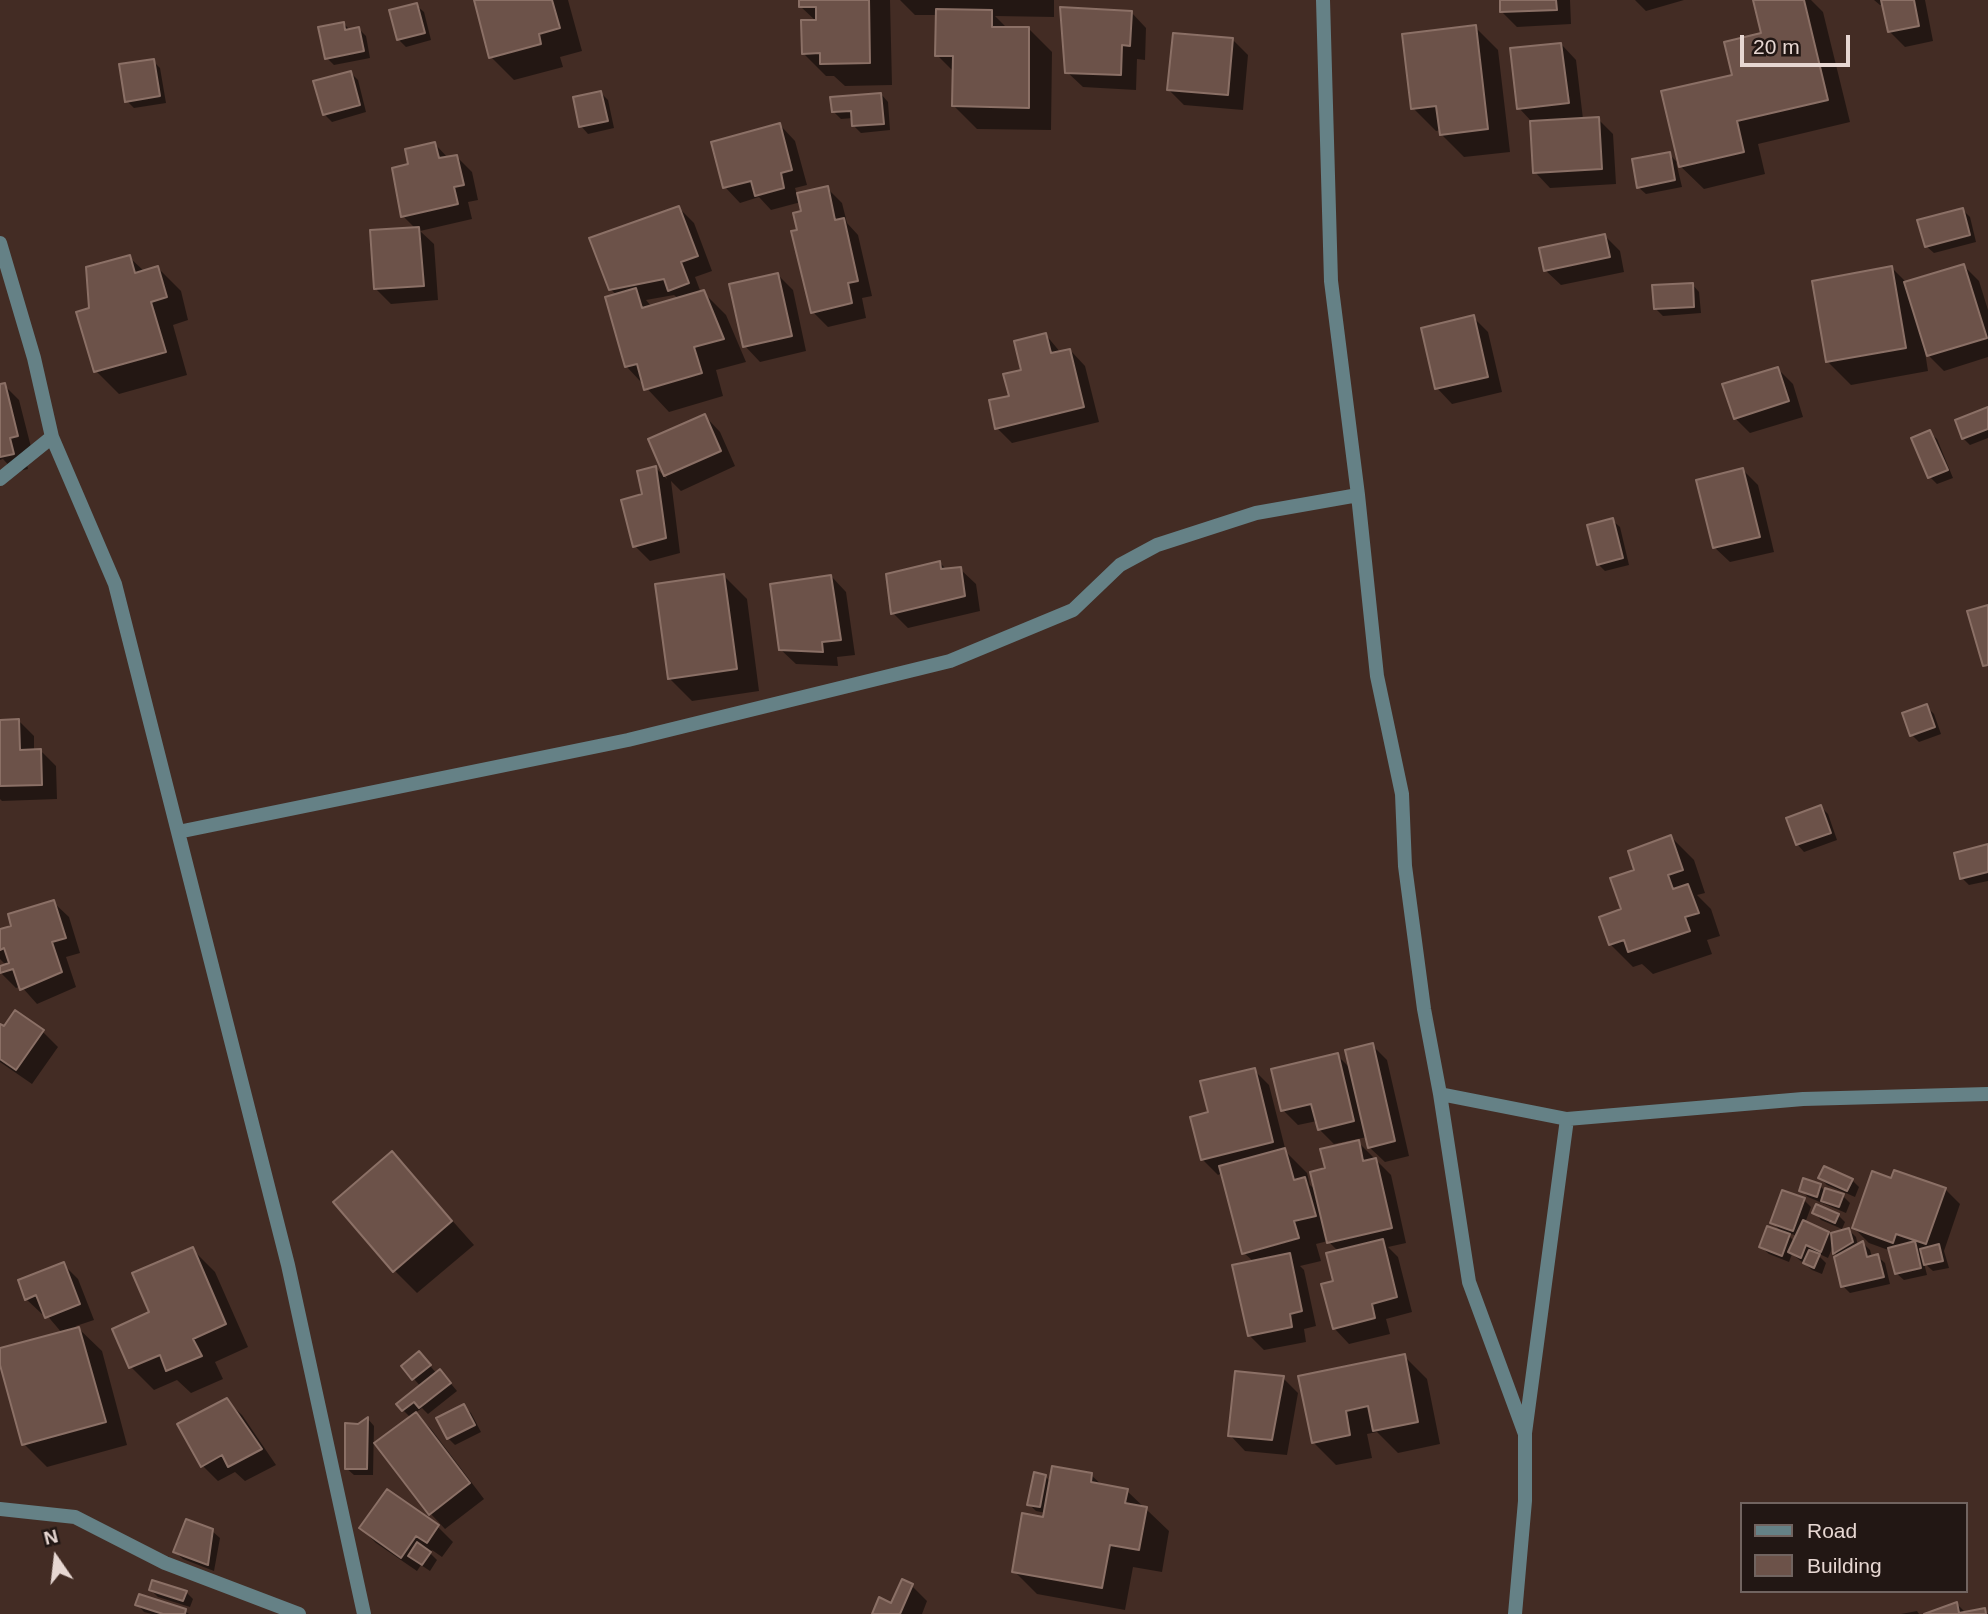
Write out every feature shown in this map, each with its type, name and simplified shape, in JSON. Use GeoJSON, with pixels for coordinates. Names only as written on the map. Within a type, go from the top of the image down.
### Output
{"type":"FeatureCollection","features":[{"type":"Feature","properties":{"kind":"street"},"geometry":{"type":"LineString","coordinates":[[1323,0],[1331,281],[1377,676],[1402,794],[1406,879],[1423,1009],[1440,1094],[1469,1283],[1525,1434]]}},
{"type":"Feature","properties":{"kind":"street"},"geometry":{"type":"LineString","coordinates":[[0,243],[34,358],[52,437],[115,584],[288,1265],[364,1614]]}},
{"type":"Feature","properties":{"kind":"street"},"geometry":{"type":"LineString","coordinates":[[0,479],[52,437]]}},
{"type":"Feature","properties":{"kind":"street"},"geometry":{"type":"LineString","coordinates":[[178,832],[628,740],[950,661],[1073,610],[1120,565],[1157,545],[1256,513],[1358,495]]}},
{"type":"Feature","properties":{"kind":"street"},"geometry":{"type":"LineString","coordinates":[[1440,1094],[1567,1119],[1803,1099],[1988,1094]]}},
{"type":"Feature","properties":{"kind":"street"},"geometry":{"type":"LineString","coordinates":[[1515,1614],[1525,1501],[1525,1434],[1547,1285],[1567,1119]]}},
{"type":"Feature","properties":{"kind":"street"},"geometry":{"type":"LineString","coordinates":[[0,1509],[75,1517],[165,1563],[299,1614]]}},
{"type":"Feature","properties":{"kind":"building"},"geometry":{"type":"Polygon","coordinates":[[[474,0],[552,0],[560,28],[539,34],[541,44],[489,58],[474,0]]]}},
{"type":"Feature","properties":{"kind":"building"},"geometry":{"type":"Polygon","coordinates":[[[799,0],[869,0],[870,63],[820,64],[820,53],[802,54],[801,20],[816,20],[816,7],[799,7],[799,0]]]}},
{"type":"Feature","properties":{"kind":"building"},"geometry":{"type":"Polygon","coordinates":[[[1500,0],[1556,0],[1557,10],[1500,12],[1500,0]]]}},
{"type":"Feature","properties":{"kind":"building"},"geometry":{"type":"Polygon","coordinates":[[[1753,0],[1804,0],[1828,100],[1737,121],[1744,152],[1679,167],[1661,91],[1732,75],[1724,42],[1761,33],[1753,0]]]}},
{"type":"Feature","properties":{"kind":"building"},"geometry":{"type":"Polygon","coordinates":[[[1881,0],[1914,0],[1919,26],[1888,32],[1881,0]]]}},
{"type":"Feature","properties":{"kind":"building"},"geometry":{"type":"Polygon","coordinates":[[[417,3],[425,33],[397,40],[389,10],[417,3]]]}},
{"type":"Feature","properties":{"kind":"building"},"geometry":{"type":"Polygon","coordinates":[[[1060,7],[1132,11],[1130,46],[1122,45],[1121,75],[1065,73],[1060,7]]]}},
{"type":"Feature","properties":{"kind":"building"},"geometry":{"type":"Polygon","coordinates":[[[936,9],[992,10],[992,27],[1029,27],[1029,108],[952,106],[953,56],[935,56],[936,9]]]}},
{"type":"Feature","properties":{"kind":"building"},"geometry":{"type":"Polygon","coordinates":[[[344,22],[345,30],[359,27],[364,51],[325,59],[318,27],[344,22]]]}},
{"type":"Feature","properties":{"kind":"building"},"geometry":{"type":"Polygon","coordinates":[[[1476,25],[1488,129],[1440,135],[1436,106],[1411,109],[1402,34],[1476,25]]]}},
{"type":"Feature","properties":{"kind":"building"},"geometry":{"type":"Polygon","coordinates":[[[1173,33],[1233,38],[1228,95],[1167,90],[1173,33]]]}},
{"type":"Feature","properties":{"kind":"building"},"geometry":{"type":"Polygon","coordinates":[[[1561,43],[1569,103],[1517,109],[1510,48],[1561,43]]]}},
{"type":"Feature","properties":{"kind":"building"},"geometry":{"type":"Polygon","coordinates":[[[154,59],[160,96],[125,102],[119,64],[154,59]]]}},
{"type":"Feature","properties":{"kind":"building"},"geometry":{"type":"Polygon","coordinates":[[[351,71],[360,105],[323,115],[313,81],[351,71]]]}},
{"type":"Feature","properties":{"kind":"building"},"geometry":{"type":"Polygon","coordinates":[[[601,91],[608,121],[579,127],[573,97],[601,91]]]}},
{"type":"Feature","properties":{"kind":"building"},"geometry":{"type":"Polygon","coordinates":[[[881,93],[884,124],[852,126],[851,111],[832,112],[830,97],[881,93]]]}},
{"type":"Feature","properties":{"kind":"building"},"geometry":{"type":"Polygon","coordinates":[[[1599,117],[1602,169],[1533,173],[1530,121],[1599,117]]]}},
{"type":"Feature","properties":{"kind":"building"},"geometry":{"type":"Polygon","coordinates":[[[780,123],[792,170],[781,173],[784,188],[755,196],[751,181],[723,188],[711,142],[780,123]]]}},
{"type":"Feature","properties":{"kind":"building"},"geometry":{"type":"Polygon","coordinates":[[[435,142],[439,158],[457,155],[464,185],[454,187],[458,204],[401,217],[392,168],[408,164],[405,149],[435,142]]]}},
{"type":"Feature","properties":{"kind":"building"},"geometry":{"type":"Polygon","coordinates":[[[1670,152],[1675,180],[1637,188],[1632,159],[1670,152]]]}},
{"type":"Feature","properties":{"kind":"building"},"geometry":{"type":"Polygon","coordinates":[[[828,186],[835,220],[844,218],[858,281],[848,283],[852,303],[811,313],[791,231],[797,230],[793,213],[801,211],[797,193],[828,186]]]}},
{"type":"Feature","properties":{"kind":"building"},"geometry":{"type":"Polygon","coordinates":[[[679,206],[698,256],[681,262],[689,283],[668,291],[664,279],[609,290],[589,238],[679,206]]]}},
{"type":"Feature","properties":{"kind":"building"},"geometry":{"type":"Polygon","coordinates":[[[1963,208],[1970,235],[1925,247],[1917,220],[1963,208]]]}},
{"type":"Feature","properties":{"kind":"building"},"geometry":{"type":"Polygon","coordinates":[[[419,227],[424,286],[374,289],[370,230],[419,227]]]}},
{"type":"Feature","properties":{"kind":"building"},"geometry":{"type":"Polygon","coordinates":[[[1605,234],[1610,257],[1544,271],[1539,248],[1605,234]]]}},
{"type":"Feature","properties":{"kind":"building"},"geometry":{"type":"Polygon","coordinates":[[[130,255],[135,273],[158,266],[167,297],[151,302],[166,352],[94,372],[76,312],[89,308],[86,267],[130,255]]]}},
{"type":"Feature","properties":{"kind":"building"},"geometry":{"type":"Polygon","coordinates":[[[1964,264],[1987,338],[1927,356],[1904,282],[1964,264]]]}},
{"type":"Feature","properties":{"kind":"building"},"geometry":{"type":"Polygon","coordinates":[[[1892,266],[1906,348],[1826,362],[1812,281],[1892,266]]]}},
{"type":"Feature","properties":{"kind":"building"},"geometry":{"type":"Polygon","coordinates":[[[778,273],[792,336],[743,347],[729,284],[778,273]]]}},
{"type":"Feature","properties":{"kind":"building"},"geometry":{"type":"Polygon","coordinates":[[[1693,283],[1694,307],[1654,309],[1652,285],[1693,283]]]}},
{"type":"Feature","properties":{"kind":"building"},"geometry":{"type":"Polygon","coordinates":[[[636,288],[642,308],[704,290],[724,339],[694,347],[702,373],[644,390],[637,364],[625,367],[605,297],[636,288]]]}},
{"type":"Feature","properties":{"kind":"building"},"geometry":{"type":"Polygon","coordinates":[[[1474,315],[1488,377],[1435,389],[1421,328],[1474,315]]]}},
{"type":"Feature","properties":{"kind":"building"},"geometry":{"type":"Polygon","coordinates":[[[1046,333],[1051,353],[1070,349],[1084,407],[995,429],[989,400],[1009,396],[1003,374],[1021,370],[1014,341],[1046,333]]]}},
{"type":"Feature","properties":{"kind":"building"},"geometry":{"type":"Polygon","coordinates":[[[1778,367],[1789,401],[1734,419],[1722,384],[1778,367]]]}},
{"type":"Feature","properties":{"kind":"building"},"geometry":{"type":"Polygon","coordinates":[[[5,383],[18,436],[10,438],[14,454],[0,457],[0,384],[5,383]]]}},
{"type":"Feature","properties":{"kind":"building"},"geometry":{"type":"Polygon","coordinates":[[[1988,407],[1988,429],[1962,439],[1955,420],[1988,407]]]}},
{"type":"Feature","properties":{"kind":"building"},"geometry":{"type":"Polygon","coordinates":[[[705,414],[721,451],[664,476],[648,439],[705,414]]]}},
{"type":"Feature","properties":{"kind":"building"},"geometry":{"type":"Polygon","coordinates":[[[1930,430],[1948,470],[1928,478],[1911,438],[1930,430]]]}},
{"type":"Feature","properties":{"kind":"building"},"geometry":{"type":"Polygon","coordinates":[[[656,466],[666,538],[633,547],[621,500],[642,494],[637,471],[656,466]]]}},
{"type":"Feature","properties":{"kind":"building"},"geometry":{"type":"Polygon","coordinates":[[[1743,468],[1760,537],[1713,548],[1696,480],[1743,468]]]}},
{"type":"Feature","properties":{"kind":"building"},"geometry":{"type":"Polygon","coordinates":[[[1613,518],[1623,558],[1597,565],[1587,525],[1613,518]]]}},
{"type":"Feature","properties":{"kind":"building"},"geometry":{"type":"Polygon","coordinates":[[[940,561],[941,569],[961,567],[965,596],[891,614],[886,574],[940,561]]]}},
{"type":"Feature","properties":{"kind":"building"},"geometry":{"type":"Polygon","coordinates":[[[724,574],[737,669],[668,679],[655,584],[724,574]]]}},
{"type":"Feature","properties":{"kind":"building"},"geometry":{"type":"Polygon","coordinates":[[[831,575],[841,640],[822,642],[823,652],[779,650],[770,584],[831,575]]]}},
{"type":"Feature","properties":{"kind":"building"},"geometry":{"type":"Polygon","coordinates":[[[1988,605],[1988,665],[1983,666],[1967,611],[1988,605]]]}},
{"type":"Feature","properties":{"kind":"building"},"geometry":{"type":"Polygon","coordinates":[[[1927,704],[1935,727],[1910,736],[1902,713],[1927,704]]]}},
{"type":"Feature","properties":{"kind":"building"},"geometry":{"type":"Polygon","coordinates":[[[19,719],[20,750],[41,749],[42,785],[0,786],[0,720],[19,719]]]}},
{"type":"Feature","properties":{"kind":"building"},"geometry":{"type":"Polygon","coordinates":[[[1821,805],[1831,833],[1796,845],[1786,818],[1821,805]]]}},
{"type":"Feature","properties":{"kind":"building"},"geometry":{"type":"Polygon","coordinates":[[[1671,835],[1683,870],[1668,875],[1673,889],[1688,884],[1699,913],[1685,917],[1690,931],[1628,952],[1624,940],[1609,945],[1599,917],[1621,909],[1610,878],[1634,870],[1628,851],[1671,835]]]}},
{"type":"Feature","properties":{"kind":"building"},"geometry":{"type":"Polygon","coordinates":[[[1988,844],[1988,872],[1960,879],[1954,853],[1988,844]]]}},
{"type":"Feature","properties":{"kind":"building"},"geometry":{"type":"Polygon","coordinates":[[[54,900],[66,938],[52,942],[62,972],[20,990],[13,969],[0,973],[0,966],[9,963],[4,948],[0,950],[0,929],[11,926],[8,914],[54,900]]]}},
{"type":"Feature","properties":{"kind":"building"},"geometry":{"type":"Polygon","coordinates":[[[15,1010],[44,1030],[16,1070],[0,1059],[0,1024],[4,1026],[15,1010]]]}},
{"type":"Feature","properties":{"kind":"building"},"geometry":{"type":"Polygon","coordinates":[[[1373,1043],[1395,1141],[1368,1148],[1345,1050],[1373,1043]]]}},
{"type":"Feature","properties":{"kind":"building"},"geometry":{"type":"Polygon","coordinates":[[[1338,1053],[1354,1121],[1318,1130],[1311,1104],[1281,1111],[1271,1069],[1338,1053]]]}},
{"type":"Feature","properties":{"kind":"building"},"geometry":{"type":"Polygon","coordinates":[[[1255,1068],[1273,1142],[1201,1160],[1190,1117],[1208,1112],[1200,1081],[1255,1068]]]}},
{"type":"Feature","properties":{"kind":"building"},"geometry":{"type":"Polygon","coordinates":[[[1359,1140],[1363,1161],[1376,1158],[1392,1228],[1327,1243],[1310,1172],[1325,1168],[1320,1149],[1359,1140]]]}},
{"type":"Feature","properties":{"kind":"building"},"geometry":{"type":"Polygon","coordinates":[[[1285,1148],[1294,1180],[1305,1177],[1316,1216],[1294,1221],[1299,1238],[1242,1254],[1219,1166],[1285,1148]]]}},
{"type":"Feature","properties":{"kind":"building"},"geometry":{"type":"Polygon","coordinates":[[[392,1151],[452,1221],[393,1272],[333,1202],[392,1151]]]}},
{"type":"Feature","properties":{"kind":"building"},"geometry":{"type":"Polygon","coordinates":[[[1824,1166],[1853,1179],[1847,1191],[1818,1178],[1824,1166]]]}},
{"type":"Feature","properties":{"kind":"building"},"geometry":{"type":"Polygon","coordinates":[[[1894,1170],[1946,1188],[1926,1244],[1896,1234],[1893,1243],[1852,1228],[1872,1171],[1891,1178],[1894,1170]]]}},
{"type":"Feature","properties":{"kind":"building"},"geometry":{"type":"Polygon","coordinates":[[[1803,1178],[1821,1184],[1817,1197],[1799,1191],[1803,1178]]]}},
{"type":"Feature","properties":{"kind":"building"},"geometry":{"type":"Polygon","coordinates":[[[1825,1188],[1844,1194],[1839,1207],[1821,1201],[1825,1188]]]}},
{"type":"Feature","properties":{"kind":"building"},"geometry":{"type":"Polygon","coordinates":[[[1782,1190],[1805,1198],[1793,1231],[1770,1223],[1782,1190]]]}},
{"type":"Feature","properties":{"kind":"building"},"geometry":{"type":"Polygon","coordinates":[[[1816,1204],[1839,1214],[1835,1223],[1812,1213],[1816,1204]]]}},
{"type":"Feature","properties":{"kind":"building"},"geometry":{"type":"Polygon","coordinates":[[[1803,1220],[1829,1232],[1821,1252],[1806,1245],[1801,1258],[1788,1252],[1803,1220]]]}},
{"type":"Feature","properties":{"kind":"building"},"geometry":{"type":"Polygon","coordinates":[[[1767,1226],[1790,1234],[1782,1256],[1759,1247],[1767,1226]]]}},
{"type":"Feature","properties":{"kind":"building"},"geometry":{"type":"Polygon","coordinates":[[[1849,1228],[1853,1242],[1833,1254],[1831,1233],[1849,1228]]]}},
{"type":"Feature","properties":{"kind":"building"},"geometry":{"type":"Polygon","coordinates":[[[1383,1239],[1397,1297],[1372,1304],[1375,1318],[1333,1329],[1321,1284],[1333,1281],[1326,1253],[1383,1239]]]}},
{"type":"Feature","properties":{"kind":"building"},"geometry":{"type":"Polygon","coordinates":[[[1863,1241],[1867,1257],[1878,1254],[1884,1277],[1841,1287],[1834,1257],[1863,1241]]]}},
{"type":"Feature","properties":{"kind":"building"},"geometry":{"type":"Polygon","coordinates":[[[1915,1241],[1921,1268],[1895,1274],[1888,1248],[1915,1241]]]}},
{"type":"Feature","properties":{"kind":"building"},"geometry":{"type":"Polygon","coordinates":[[[1939,1244],[1943,1261],[1924,1265],[1920,1249],[1939,1244]]]}},
{"type":"Feature","properties":{"kind":"building"},"geometry":{"type":"Polygon","coordinates":[[[193,1247],[226,1324],[193,1339],[202,1356],[166,1371],[160,1355],[129,1368],[112,1329],[149,1312],[132,1273],[193,1247]]]}},
{"type":"Feature","properties":{"kind":"building"},"geometry":{"type":"Polygon","coordinates":[[[1809,1250],[1820,1254],[1814,1268],[1803,1263],[1809,1250]]]}},
{"type":"Feature","properties":{"kind":"building"},"geometry":{"type":"Polygon","coordinates":[[[1290,1253],[1302,1311],[1290,1314],[1292,1327],[1248,1336],[1232,1265],[1290,1253]]]}},
{"type":"Feature","properties":{"kind":"building"},"geometry":{"type":"Polygon","coordinates":[[[64,1262],[80,1304],[45,1318],[36,1295],[25,1300],[18,1280],[64,1262]]]}},
{"type":"Feature","properties":{"kind":"building"},"geometry":{"type":"Polygon","coordinates":[[[79,1327],[106,1422],[22,1445],[0,1365],[0,1348],[79,1327]]]}},
{"type":"Feature","properties":{"kind":"building"},"geometry":{"type":"Polygon","coordinates":[[[419,1351],[431,1365],[412,1380],[401,1366],[419,1351]]]}},
{"type":"Feature","properties":{"kind":"building"},"geometry":{"type":"Polygon","coordinates":[[[1405,1354],[1418,1422],[1373,1431],[1368,1406],[1346,1411],[1350,1435],[1312,1443],[1298,1376],[1405,1354]]]}},
{"type":"Feature","properties":{"kind":"building"},"geometry":{"type":"Polygon","coordinates":[[[440,1369],[451,1383],[419,1408],[414,1402],[402,1411],[396,1404],[440,1369]]]}},
{"type":"Feature","properties":{"kind":"building"},"geometry":{"type":"Polygon","coordinates":[[[1235,1371],[1284,1376],[1272,1440],[1228,1436],[1235,1371]]]}},
{"type":"Feature","properties":{"kind":"building"},"geometry":{"type":"Polygon","coordinates":[[[227,1398],[262,1449],[228,1467],[222,1455],[201,1467],[177,1424],[227,1398]]]}},
{"type":"Feature","properties":{"kind":"building"},"geometry":{"type":"Polygon","coordinates":[[[464,1404],[475,1425],[447,1439],[436,1418],[464,1404]]]}},
{"type":"Feature","properties":{"kind":"building"},"geometry":{"type":"Polygon","coordinates":[[[416,1412],[470,1483],[429,1515],[374,1443],[416,1412]]]}},
{"type":"Feature","properties":{"kind":"building"},"geometry":{"type":"Polygon","coordinates":[[[368,1417],[367,1469],[345,1469],[345,1423],[358,1424],[368,1417]]]}},
{"type":"Feature","properties":{"kind":"building"},"geometry":{"type":"Polygon","coordinates":[[[1052,1466],[1092,1473],[1091,1482],[1128,1489],[1125,1503],[1147,1507],[1139,1550],[1110,1545],[1102,1588],[1012,1572],[1022,1513],[1043,1517],[1052,1466]]]}},
{"type":"Feature","properties":{"kind":"building"},"geometry":{"type":"Polygon","coordinates":[[[1034,1472],[1046,1475],[1040,1507],[1027,1505],[1034,1472]]]}},
{"type":"Feature","properties":{"kind":"building"},"geometry":{"type":"Polygon","coordinates":[[[387,1489],[439,1525],[427,1543],[416,1536],[401,1558],[359,1528],[387,1489]]]}},
{"type":"Feature","properties":{"kind":"building"},"geometry":{"type":"Polygon","coordinates":[[[186,1519],[213,1529],[208,1565],[173,1552],[186,1519]]]}},
{"type":"Feature","properties":{"kind":"building"},"geometry":{"type":"Polygon","coordinates":[[[417,1542],[431,1552],[422,1565],[408,1556],[417,1542]]]}},
{"type":"Feature","properties":{"kind":"building"},"geometry":{"type":"Polygon","coordinates":[[[902,1579],[913,1584],[900,1614],[872,1614],[879,1597],[891,1603],[902,1579]]]}},
{"type":"Feature","properties":{"kind":"building"},"geometry":{"type":"Polygon","coordinates":[[[152,1580],[187,1591],[183,1601],[149,1590],[152,1580]]]}},
{"type":"Feature","properties":{"kind":"building"},"geometry":{"type":"Polygon","coordinates":[[[139,1594],[186,1609],[185,1614],[163,1614],[135,1605],[139,1594]]]}},
{"type":"Feature","properties":{"kind":"building"},"geometry":{"type":"Polygon","coordinates":[[[1957,1602],[1959,1613],[1985,1608],[1986,1614],[1924,1614],[1957,1602]]]}}]}
